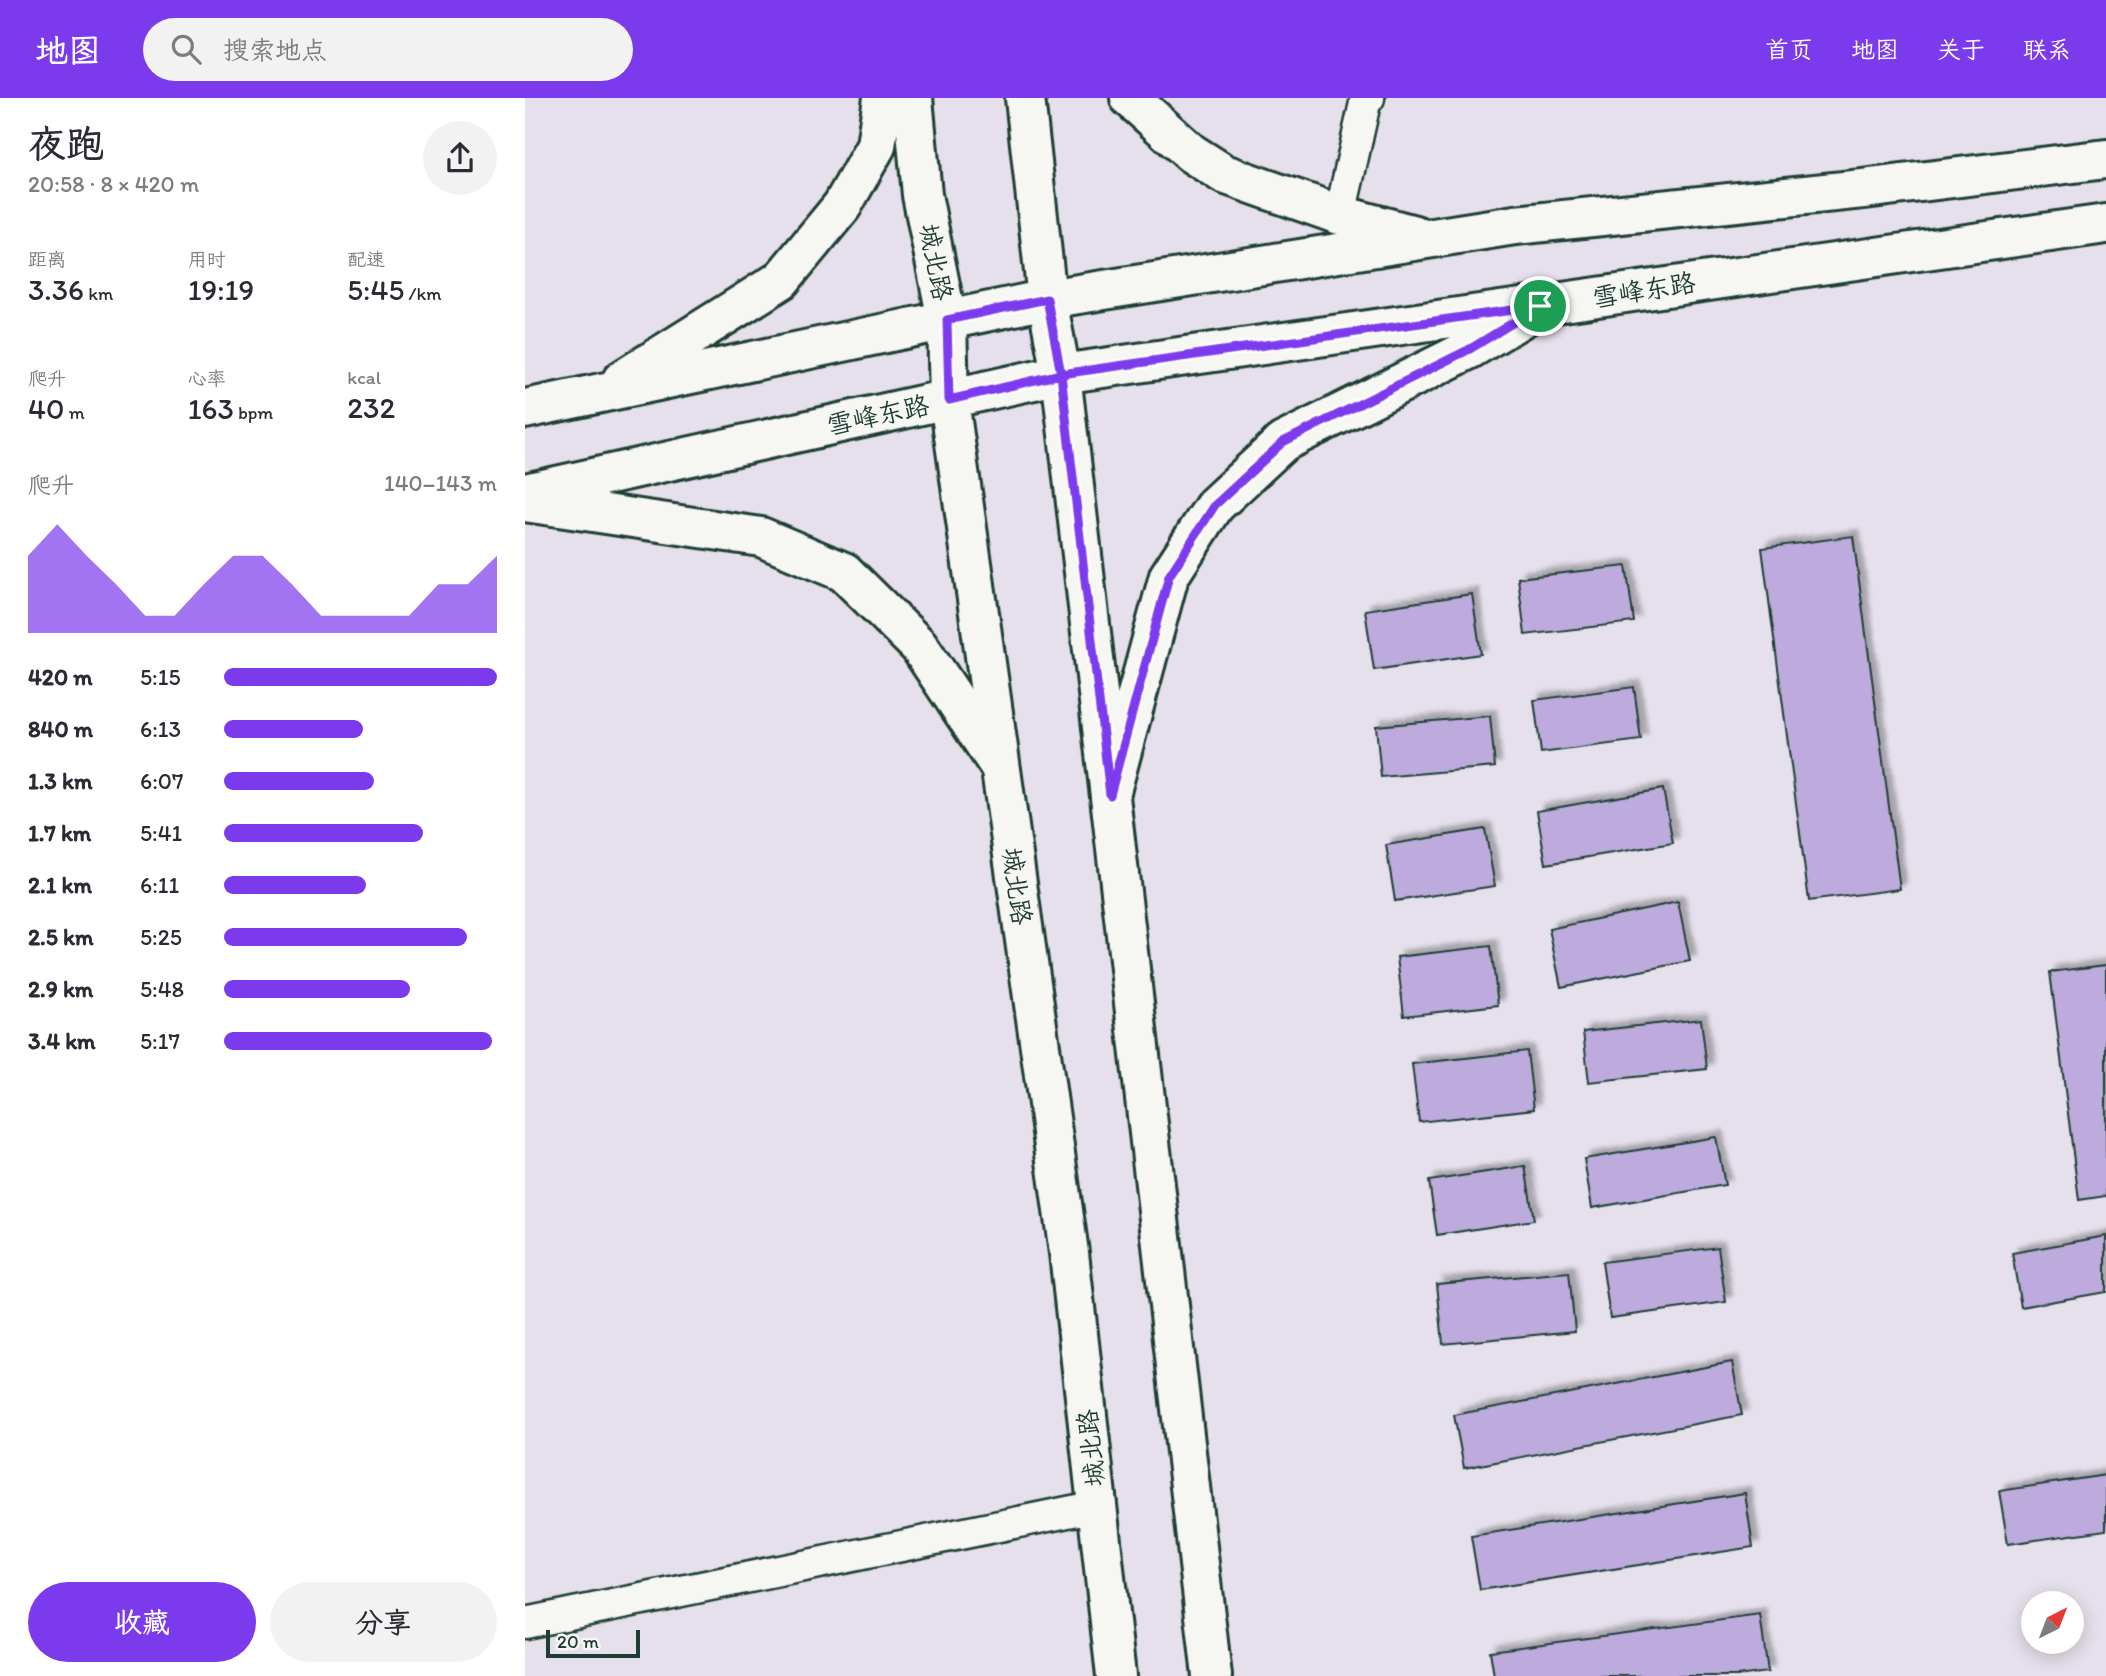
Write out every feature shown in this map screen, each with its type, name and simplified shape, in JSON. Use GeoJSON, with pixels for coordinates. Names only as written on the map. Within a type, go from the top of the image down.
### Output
{"type":"FeatureCollection","features":[{"type":"Feature","properties":{"kind":"main road"},"geometry":{"type":"LineString","coordinates":[[602,392],[781,280],[842,206],[876,146],[883,98]]}},
{"type":"Feature","properties":{"kind":"main road","name":"城北路"},"geometry":{"type":"LineString","coordinates":[[913,98],[922,195],[947,320],[949,400],[1069,1253],[1116,1676]]}},
{"type":"Feature","properties":{"kind":"main road"},"geometry":{"type":"LineString","coordinates":[[1025,98],[1047,299],[1061,374],[1212,1676]]}},
{"type":"Feature","properties":{"kind":"main road"},"geometry":{"type":"LineString","coordinates":[[1131,98],[1191,153],[1224,174],[1340,215],[1427,239]]}},
{"type":"Feature","properties":{"kind":"main road"},"geometry":{"type":"LineString","coordinates":[[525,409],[1047,299],[1515,225],[1863,189],[2106,159]]}},
{"type":"Feature","properties":{"kind":"main road","name":"雪峰东路"},"geometry":{"type":"LineString","coordinates":[[525,493],[1061,374],[2106,224]]}},
{"type":"Feature","properties":{"kind":"main road"},"geometry":{"type":"LineString","coordinates":[[1110,795],[1169,576],[1215,505],[1283,442],[1470,349],[1540,306]]}},
{"type":"Feature","properties":{"kind":"main road"},"geometry":{"type":"LineString","coordinates":[[525,502],[761,537],[844,572],[919,646],[1000,766]]}},
{"type":"Feature","properties":{"kind":"street"},"geometry":{"type":"LineString","coordinates":[[1340,215],[1365,103],[1369,98]]}},
{"type":"Feature","properties":{"kind":"street"},"geometry":{"type":"LineString","coordinates":[[525,1623],[1097,1506]]}},
{"type":"Feature","properties":{"kind":"building"},"geometry":{"type":"Polygon","coordinates":[[[1853,536],[1900,889],[1809,901],[1762,548],[1853,536]]]}},
{"type":"Feature","properties":{"kind":"building"},"geometry":{"type":"Polygon","coordinates":[[[1626,566],[1634,622],[1525,635],[1518,578],[1626,566]]]}},
{"type":"Feature","properties":{"kind":"building"},"geometry":{"type":"Polygon","coordinates":[[[1472,594],[1481,654],[1374,670],[1365,610],[1472,594]]]}},
{"type":"Feature","properties":{"kind":"building"},"geometry":{"type":"Polygon","coordinates":[[[1634,687],[1641,740],[1541,753],[1534,700],[1634,687]]]}},
{"type":"Feature","properties":{"kind":"building"},"geometry":{"type":"Polygon","coordinates":[[[1490,716],[1495,767],[1381,777],[1376,726],[1490,716]]]}},
{"type":"Feature","properties":{"kind":"building"},"geometry":{"type":"Polygon","coordinates":[[[1663,789],[1673,843],[1546,864],[1537,811],[1663,789]]]}},
{"type":"Feature","properties":{"kind":"building"},"geometry":{"type":"Polygon","coordinates":[[[1485,829],[1495,886],[1395,901],[1386,845],[1485,829]]]}},
{"type":"Feature","properties":{"kind":"building"},"geometry":{"type":"Polygon","coordinates":[[[1678,902],[1690,961],[1561,987],[1549,929],[1678,902]]]}},
{"type":"Feature","properties":{"kind":"building"},"geometry":{"type":"Polygon","coordinates":[[[1491,946],[1498,1005],[1404,1016],[1397,957],[1491,946]]]}},
{"type":"Feature","properties":{"kind":"building"},"geometry":{"type":"Polygon","coordinates":[[[2106,965],[2106,1196],[2079,1200],[2050,972],[2106,965]]]}},
{"type":"Feature","properties":{"kind":"building"},"geometry":{"type":"Polygon","coordinates":[[[1701,1019],[1707,1069],[1589,1082],[1583,1032],[1701,1019]]]}},
{"type":"Feature","properties":{"kind":"building"},"geometry":{"type":"Polygon","coordinates":[[[1527,1051],[1534,1109],[1419,1122],[1412,1064],[1527,1051]]]}},
{"type":"Feature","properties":{"kind":"building"},"geometry":{"type":"Polygon","coordinates":[[[1716,1137],[1725,1185],[1592,1208],[1584,1159],[1716,1137]]]}},
{"type":"Feature","properties":{"kind":"building"},"geometry":{"type":"Polygon","coordinates":[[[1525,1166],[1534,1220],[1437,1235],[1429,1181],[1525,1166]]]}},
{"type":"Feature","properties":{"kind":"building"},"geometry":{"type":"Polygon","coordinates":[[[2106,1236],[2106,1292],[2021,1307],[2012,1253],[2106,1236]]]}},
{"type":"Feature","properties":{"kind":"building"},"geometry":{"type":"Polygon","coordinates":[[[1718,1247],[1726,1302],[1610,1318],[1602,1262],[1718,1247]]]}},
{"type":"Feature","properties":{"kind":"building"},"geometry":{"type":"Polygon","coordinates":[[[1569,1272],[1575,1331],[1443,1344],[1437,1284],[1569,1272]]]}},
{"type":"Feature","properties":{"kind":"building"},"geometry":{"type":"Polygon","coordinates":[[[1732,1362],[1742,1415],[1464,1468],[1454,1415],[1732,1362]]]}},
{"type":"Feature","properties":{"kind":"building"},"geometry":{"type":"Polygon","coordinates":[[[2106,1475],[2106,1530],[2008,1544],[1999,1491],[2106,1475]]]}},
{"type":"Feature","properties":{"kind":"building"},"geometry":{"type":"Polygon","coordinates":[[[1745,1493],[1753,1547],[1480,1590],[1471,1536],[1745,1493]]]}},
{"type":"Feature","properties":{"kind":"building"},"geometry":{"type":"Polygon","coordinates":[[[1760,1615],[1768,1672],[1737,1676],[1494,1676],[1490,1651],[1760,1615]]]}},
{"type":"Feature","properties":{"kind":"route"},"geometry":{"type":"LineString","coordinates":[[1540,306],[1061,374],[1047,299],[947,320],[949,400],[1061,374],[1110,795],[1169,576],[1215,505],[1283,442],[1470,349],[1540,306]]}}]}
